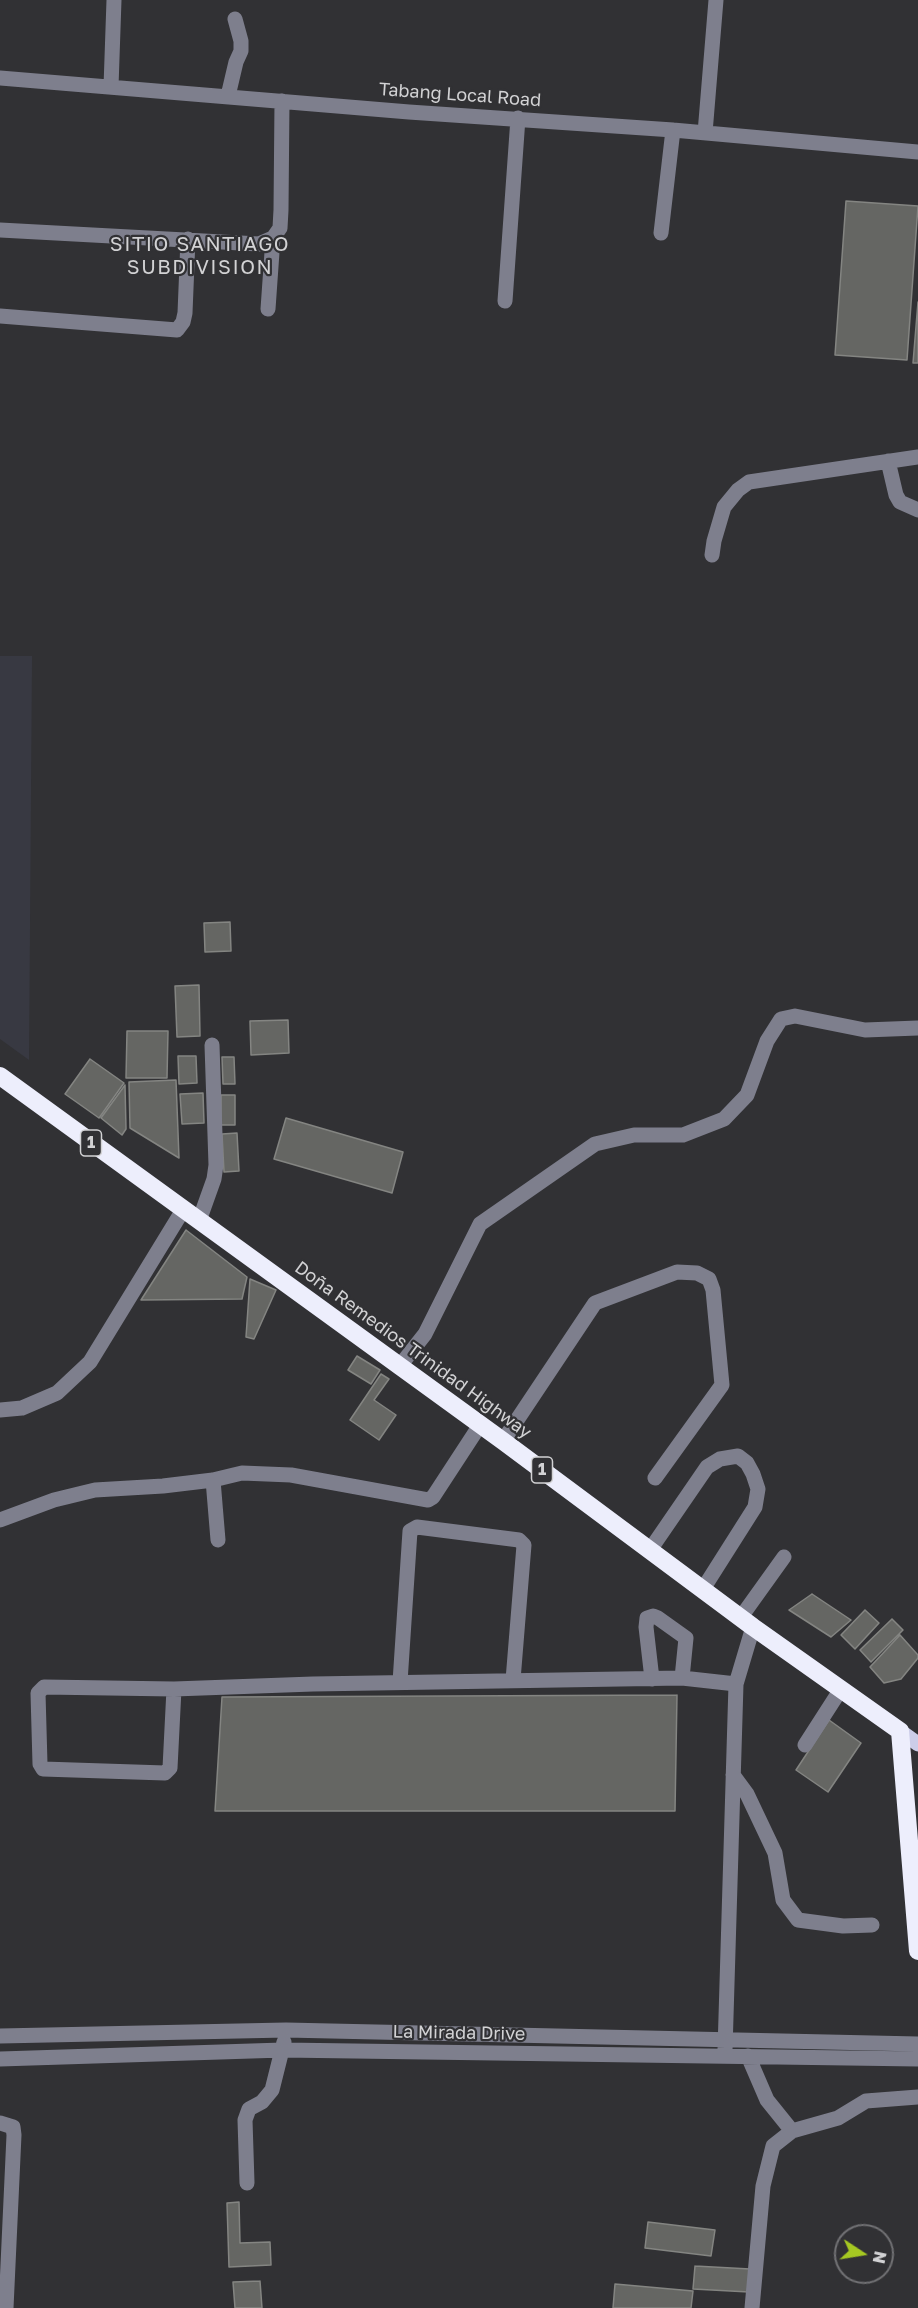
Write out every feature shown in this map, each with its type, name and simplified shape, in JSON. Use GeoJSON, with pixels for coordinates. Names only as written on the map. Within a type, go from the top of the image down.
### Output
{"type":"FeatureCollection","features":[{"type":"Feature","properties":{"kind":"highway","name":"Doña Remedios Trinidad Highway"},"geometry":{"type":"LineString","coordinates":[[0,1076],[503,1441],[747,1622],[900,1731]]}},
{"type":"Feature","properties":{"kind":"highway"},"geometry":{"type":"LineString","coordinates":[[900,1731],[918,1948]]}},
{"type":"Feature","properties":{"kind":"main road","name":"Doña Remedios Trinidad Highway"},"geometry":{"type":"LineString","coordinates":[[900,1731],[918,1744]]}},
{"type":"Feature","properties":{"kind":"street"},"geometry":{"type":"LineString","coordinates":[[111,87],[114,0]]}},
{"type":"Feature","properties":{"kind":"street"},"geometry":{"type":"LineString","coordinates":[[705,133],[716,0]]}},
{"type":"Feature","properties":{"kind":"street"},"geometry":{"type":"LineString","coordinates":[[228,96],[241,51],[241,41],[235,19]]}},
{"type":"Feature","properties":{"kind":"street","name":"Tabang Local Road"},"geometry":{"type":"LineString","coordinates":[[0,78],[673,130],[918,152]]}},
{"type":"Feature","properties":{"kind":"street"},"geometry":{"type":"LineString","coordinates":[[267,309],[273,238],[280,228],[282,101]]}},
{"type":"Feature","properties":{"kind":"street"},"geometry":{"type":"LineString","coordinates":[[505,301],[518,118]]}},
{"type":"Feature","properties":{"kind":"street"},"geometry":{"type":"LineString","coordinates":[[662,233],[673,130]]}},
{"type":"Feature","properties":{"kind":"street"},"geometry":{"type":"LineString","coordinates":[[0,230],[259,244],[273,238]]}},
{"type":"Feature","properties":{"kind":"street"},"geometry":{"type":"LineString","coordinates":[[0,316],[177,330],[183,322],[185,313],[188,239]]}},
{"type":"Feature","properties":{"kind":"street"},"geometry":{"type":"LineString","coordinates":[[712,555],[724,507],[738,490],[749,482],[918,457]]}},
{"type":"Feature","properties":{"kind":"street"},"geometry":{"type":"LineString","coordinates":[[888,461],[896,495],[900,502],[918,510]]}},
{"type":"Feature","properties":{"kind":"street"},"geometry":{"type":"LineString","coordinates":[[399,1366],[425,1334],[480,1224],[595,1144],[634,1135],[683,1135],[724,1119],[747,1095],[767,1041],[781,1019],[795,1016],[865,1030],[918,1028]]}},
{"type":"Feature","properties":{"kind":"street"},"geometry":{"type":"LineString","coordinates":[[198,1221],[216,1165],[212,1045]]}},
{"type":"Feature","properties":{"kind":"street"},"geometry":{"type":"LineString","coordinates":[[0,1410],[22,1408],[57,1393],[90,1362],[183,1210]]}},
{"type":"Feature","properties":{"kind":"street"},"geometry":{"type":"LineString","coordinates":[[503,1441],[595,1303],[677,1272],[697,1273],[709,1279],[714,1290],[722,1385],[655,1478]]}},
{"type":"Feature","properties":{"kind":"street"},"geometry":{"type":"LineString","coordinates":[[0,1520],[54,1500],[95,1490],[163,1486],[213,1480],[243,1473],[291,1475],[428,1500],[433,1497],[480,1425]]}},
{"type":"Feature","properties":{"kind":"street"},"geometry":{"type":"LineString","coordinates":[[650,1550],[707,1467],[720,1459],[738,1456],[747,1464],[758,1489],[754,1507],[704,1589]]}},
{"type":"Feature","properties":{"kind":"street"},"geometry":{"type":"LineString","coordinates":[[213,1480],[218,1540]]}},
{"type":"Feature","properties":{"kind":"street"},"geometry":{"type":"LineString","coordinates":[[400,1682],[410,1531],[417,1527],[519,1540],[524,1545],[513,1680]]}},
{"type":"Feature","properties":{"kind":"street"},"geometry":{"type":"LineString","coordinates":[[726,2056],[736,1684],[747,1622],[784,1557]]}},
{"type":"Feature","properties":{"kind":"street"},"geometry":{"type":"LineString","coordinates":[[652,1679],[646,1627],[647,1618],[653,1616],[686,1638],[682,1678]]}},
{"type":"Feature","properties":{"kind":"street"},"geometry":{"type":"LineString","coordinates":[[174,1689],[170,1768],[165,1773],[44,1769],[40,1764],[38,1693],[44,1687],[174,1689],[400,1682],[682,1678],[736,1684]]}},
{"type":"Feature","properties":{"kind":"street"},"geometry":{"type":"LineString","coordinates":[[805,1745],[841,1689]]}},
{"type":"Feature","properties":{"kind":"street"},"geometry":{"type":"LineString","coordinates":[[733,1775],[747,1794],[775,1853],[783,1900],[798,1920],[843,1926],[872,1925]]}},
{"type":"Feature","properties":{"kind":"street"},"geometry":{"type":"LineString","coordinates":[[248,2184],[245,2120],[249,2109],[262,2102],[272,2090],[283,2050],[285,2030]]}},
{"type":"Feature","properties":{"kind":"street","name":"La Mirada Drive"},"geometry":{"type":"LineString","coordinates":[[0,2036],[285,2030],[725,2040],[876,2050],[918,2059]]}},
{"type":"Feature","properties":{"kind":"street"},"geometry":{"type":"LineString","coordinates":[[78,2033],[79,2056]]}},
{"type":"Feature","properties":{"kind":"street","name":"La Mirada Drive"},"geometry":{"type":"LineString","coordinates":[[0,2059],[283,2050],[748,2056],[876,2050],[918,2044]]}},
{"type":"Feature","properties":{"kind":"street"},"geometry":{"type":"LineString","coordinates":[[748,2056],[767,2100],[792,2131]]}},
{"type":"Feature","properties":{"kind":"street"},"geometry":{"type":"LineString","coordinates":[[752,2308],[763,2186],[773,2146],[792,2131],[838,2118],[866,2101],[918,2097]]}},
{"type":"Feature","properties":{"kind":"street"},"geometry":{"type":"LineString","coordinates":[[6,2125],[14,2135],[6,2240],[6,2308]]}},
{"type":"Feature","properties":{"kind":"shaded area"},"geometry":{"type":"Polygon","coordinates":[[[0,656],[32,656],[29,1060],[0,1039],[0,656]]]}},
{"type":"Feature","properties":{"kind":"building"},"geometry":{"type":"Polygon","coordinates":[[[846,201],[918,206],[907,360],[835,355],[846,201]]]}},
{"type":"Feature","properties":{"kind":"building"},"geometry":{"type":"Polygon","coordinates":[[[918,302],[918,363],[913,363],[918,302]]]}},
{"type":"Feature","properties":{"kind":"building"},"geometry":{"type":"Polygon","coordinates":[[[230,922],[231,951],[205,952],[204,923],[230,922]]]}},
{"type":"Feature","properties":{"kind":"building"},"geometry":{"type":"Polygon","coordinates":[[[199,985],[200,1036],[177,1037],[175,986],[199,985]]]}},
{"type":"Feature","properties":{"kind":"building"},"geometry":{"type":"Polygon","coordinates":[[[288,1020],[289,1053],[251,1055],[250,1021],[288,1020]]]}},
{"type":"Feature","properties":{"kind":"building"},"geometry":{"type":"Polygon","coordinates":[[[127,1031],[168,1031],[167,1078],[126,1078],[127,1031]]]}},
{"type":"Feature","properties":{"kind":"building"},"geometry":{"type":"Polygon","coordinates":[[[178,1056],[196,1056],[197,1083],[179,1084],[178,1056]]]}},
{"type":"Feature","properties":{"kind":"building"},"geometry":{"type":"Polygon","coordinates":[[[222,1057],[234,1057],[235,1084],[223,1084],[222,1057]]]}},
{"type":"Feature","properties":{"kind":"building"},"geometry":{"type":"Polygon","coordinates":[[[90,1059],[124,1083],[99,1118],[65,1094],[90,1059]]]}},
{"type":"Feature","properties":{"kind":"building"},"geometry":{"type":"Polygon","coordinates":[[[176,1080],[179,1158],[130,1128],[129,1082],[176,1080]]]}},
{"type":"Feature","properties":{"kind":"building"},"geometry":{"type":"Polygon","coordinates":[[[125,1085],[126,1129],[122,1135],[101,1118],[125,1085]]]}},
{"type":"Feature","properties":{"kind":"building"},"geometry":{"type":"Polygon","coordinates":[[[203,1093],[204,1123],[182,1124],[180,1094],[203,1093]]]}},
{"type":"Feature","properties":{"kind":"building"},"geometry":{"type":"Polygon","coordinates":[[[221,1095],[235,1095],[235,1125],[221,1125],[221,1095]]]}},
{"type":"Feature","properties":{"kind":"building"},"geometry":{"type":"Polygon","coordinates":[[[286,1118],[403,1152],[392,1193],[274,1159],[286,1118]]]}},
{"type":"Feature","properties":{"kind":"building"},"geometry":{"type":"Polygon","coordinates":[[[237,1133],[239,1171],[224,1172],[222,1134],[237,1133]]]}},
{"type":"Feature","properties":{"kind":"building"},"geometry":{"type":"Polygon","coordinates":[[[186,1230],[247,1277],[242,1299],[141,1300],[186,1230]]]}},
{"type":"Feature","properties":{"kind":"building"},"geometry":{"type":"Polygon","coordinates":[[[250,1279],[276,1290],[254,1339],[246,1337],[250,1279]]]}},
{"type":"Feature","properties":{"kind":"building"},"geometry":{"type":"Polygon","coordinates":[[[357,1356],[380,1370],[371,1384],[348,1370],[357,1356]]]}},
{"type":"Feature","properties":{"kind":"building"},"geometry":{"type":"Polygon","coordinates":[[[381,1374],[389,1379],[374,1400],[396,1415],[379,1440],[350,1420],[381,1374]]]}},
{"type":"Feature","properties":{"kind":"building"},"geometry":{"type":"Polygon","coordinates":[[[812,1594],[851,1620],[831,1637],[789,1610],[812,1594]]]}},
{"type":"Feature","properties":{"kind":"building"},"geometry":{"type":"Polygon","coordinates":[[[865,1610],[879,1623],[855,1649],[841,1635],[865,1610]]]}},
{"type":"Feature","properties":{"kind":"building"},"geometry":{"type":"Polygon","coordinates":[[[892,1619],[903,1630],[871,1662],[860,1650],[892,1619]]]}},
{"type":"Feature","properties":{"kind":"building"},"geometry":{"type":"Polygon","coordinates":[[[900,1635],[918,1655],[918,1658],[901,1679],[884,1683],[870,1667],[900,1635]]]}},
{"type":"Feature","properties":{"kind":"building"},"geometry":{"type":"Polygon","coordinates":[[[677,1695],[675,1811],[215,1811],[222,1697],[677,1695]]]}},
{"type":"Feature","properties":{"kind":"building"},"geometry":{"type":"Polygon","coordinates":[[[829,1720],[861,1743],[828,1792],[796,1770],[829,1720]]]}},
{"type":"Feature","properties":{"kind":"building"},"geometry":{"type":"Polygon","coordinates":[[[239,2202],[240,2243],[270,2242],[271,2265],[229,2267],[227,2203],[239,2202]]]}},
{"type":"Feature","properties":{"kind":"building"},"geometry":{"type":"Polygon","coordinates":[[[648,2222],[715,2230],[711,2256],[645,2248],[648,2222]]]}},
{"type":"Feature","properties":{"kind":"building"},"geometry":{"type":"Polygon","coordinates":[[[695,2266],[750,2269],[749,2292],[693,2289],[695,2266]]]}},
{"type":"Feature","properties":{"kind":"building"},"geometry":{"type":"Polygon","coordinates":[[[260,2281],[262,2308],[235,2308],[233,2282],[260,2281]]]}},
{"type":"Feature","properties":{"kind":"building"},"geometry":{"type":"Polygon","coordinates":[[[615,2284],[693,2291],[691,2308],[613,2308],[615,2284]]]}},
{"type":"Feature","properties":{"kind":"district","name":"SITIO SANTIAGO SUBDIVISION"},"geometry":{"type":"Point","coordinates":[200,256]}}]}
